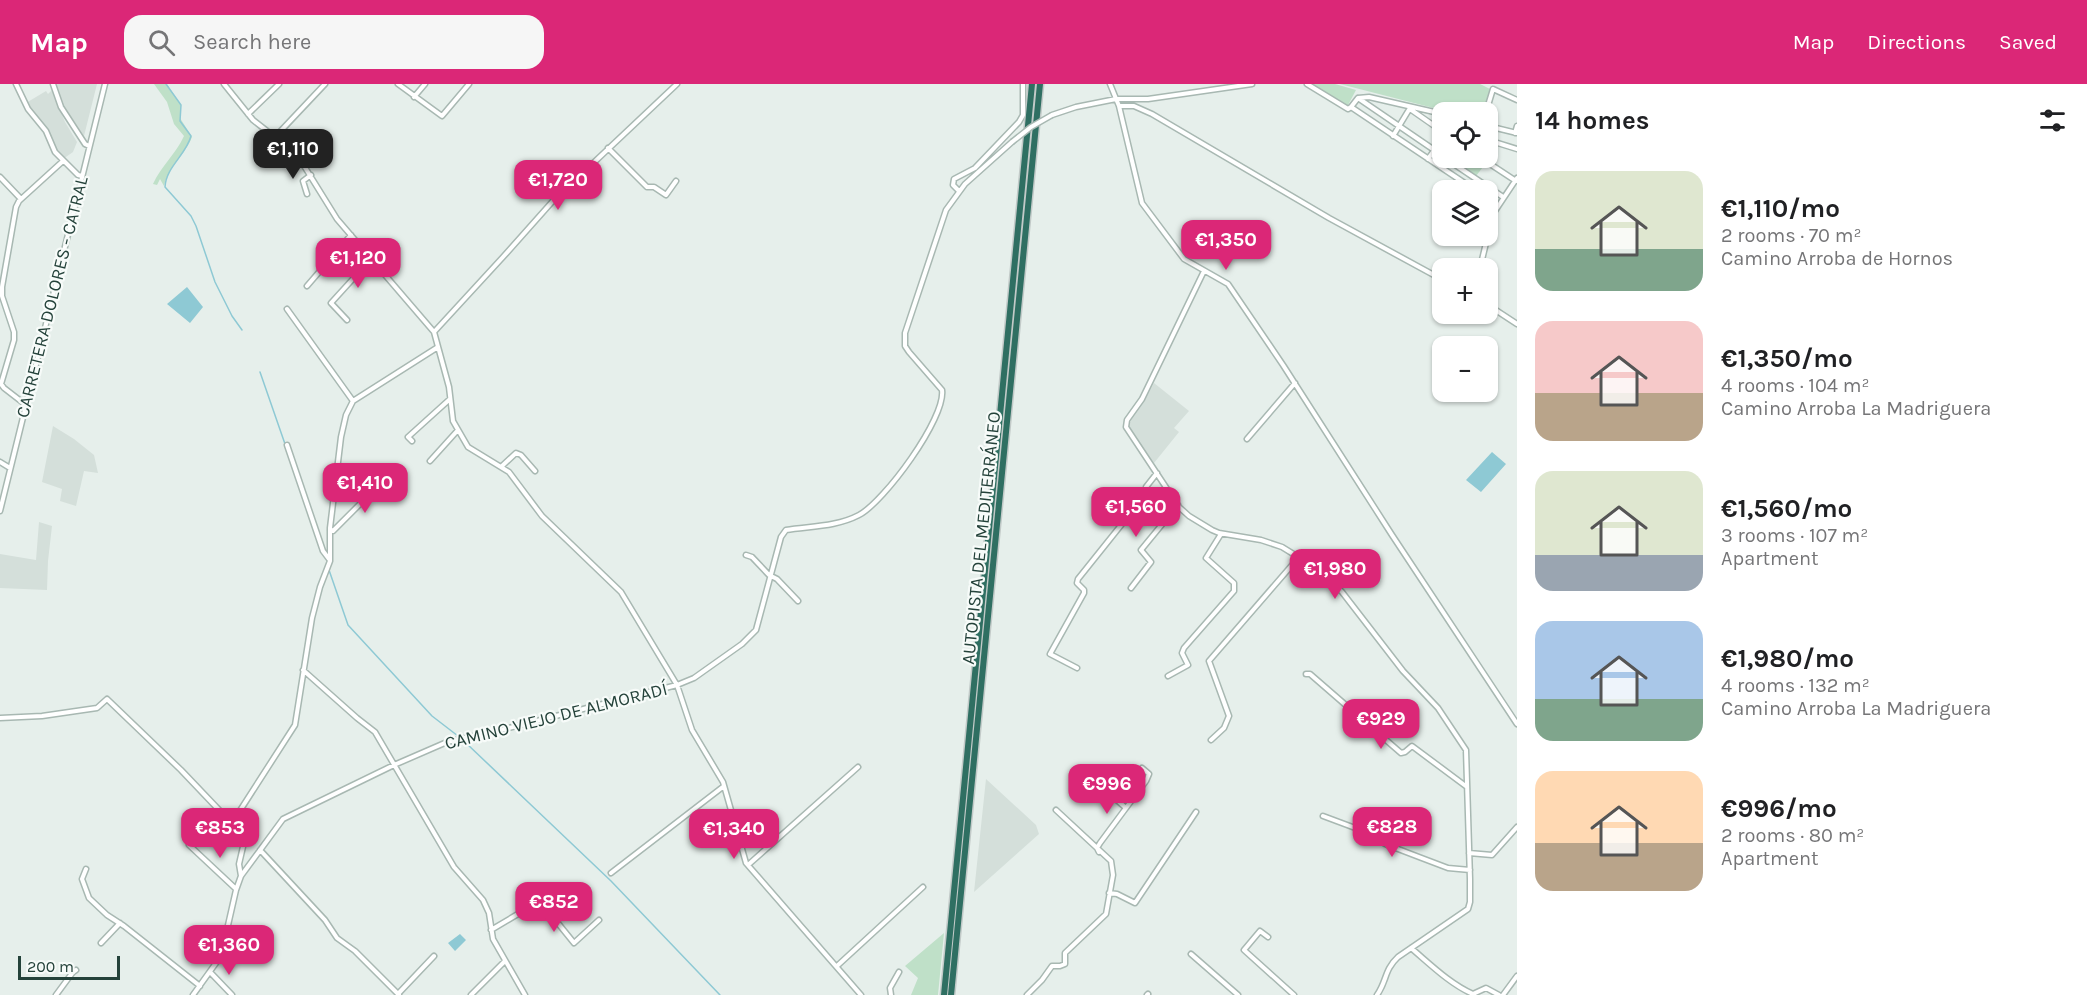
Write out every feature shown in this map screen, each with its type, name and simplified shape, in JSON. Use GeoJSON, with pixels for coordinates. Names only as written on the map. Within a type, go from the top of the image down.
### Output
{"type":"FeatureCollection","features":[{"type":"Feature","properties":{"kind":"highway","name":"AUTOPISTA DEL MEDITERRÁNEO"},"geometry":{"type":"LineString","coordinates":[[944,995],[1032,84]]}},
{"type":"Feature","properties":{"kind":"highway","name":"AUTOPISTA DEL MEDITERRÁNEO"},"geometry":{"type":"LineString","coordinates":[[951,995],[1040,84]]}},
{"type":"Feature","properties":{"kind":"street"},"geometry":{"type":"LineString","coordinates":[[16,84],[28,109],[46,131],[55,152],[78,175],[82,176]]}},
{"type":"Feature","properties":{"kind":"street"},"geometry":{"type":"LineString","coordinates":[[53,84],[66,117],[85,144],[89,146]]}},
{"type":"Feature","properties":{"kind":"street","name":"CARRETERA DOLORES - CATRAL"},"geometry":{"type":"LineString","coordinates":[[0,511],[105,84]]}},
{"type":"Feature","properties":{"kind":"street"},"geometry":{"type":"LineString","coordinates":[[224,84],[248,114],[301,160],[337,219],[434,332],[453,421],[468,447],[502,466],[514,478],[542,516],[619,589],[677,686],[692,730],[724,786],[748,865],[861,995]]}},
{"type":"Feature","properties":{"kind":"street"},"geometry":{"type":"LineString","coordinates":[[248,114],[279,84]]}},
{"type":"Feature","properties":{"kind":"street"},"geometry":{"type":"LineString","coordinates":[[275,137],[325,84]]}},
{"type":"Feature","properties":{"kind":"street"},"geometry":{"type":"LineString","coordinates":[[398,84],[442,116],[469,84]]}},
{"type":"Feature","properties":{"kind":"street"},"geometry":{"type":"LineString","coordinates":[[414,97],[424,84]]}},
{"type":"Feature","properties":{"kind":"street"},"geometry":{"type":"LineString","coordinates":[[434,332],[552,202],[677,84]]}},
{"type":"Feature","properties":{"kind":"street"},"geometry":{"type":"LineString","coordinates":[[958,190],[953,184],[954,178],[975,168],[1019,122],[1023,115],[1023,84]]}},
{"type":"Feature","properties":{"kind":"street"},"geometry":{"type":"LineString","coordinates":[[1110,84],[1119,106],[1142,202],[1184,259],[1228,284],[1517,724]]}},
{"type":"Feature","properties":{"kind":"street","name":"CAMINO VIEJO DE ALMORADÍ"},"geometry":{"type":"LineString","coordinates":[[193,995],[221,956],[241,876],[283,819],[447,742],[677,686],[694,678],[714,664],[742,644],[756,630],[781,537],[786,530],[831,524],[866,511],[896,478],[927,436],[942,401],[942,390],[909,352],[904,339],[946,210],[958,190],[1012,142],[1031,127],[1052,115],[1076,107],[1116,99],[1148,99],[1252,84]]}},
{"type":"Feature","properties":{"kind":"street"},"geometry":{"type":"LineString","coordinates":[[1307,84],[1348,109],[1358,98]]}},
{"type":"Feature","properties":{"kind":"street"},"geometry":{"type":"LineString","coordinates":[[1489,102],[1493,89],[1517,100]]}},
{"type":"Feature","properties":{"kind":"street"},"geometry":{"type":"LineString","coordinates":[[1358,98],[1373,98],[1432,111]]}},
{"type":"Feature","properties":{"kind":"street"},"geometry":{"type":"LineString","coordinates":[[1358,98],[1432,148]]}},
{"type":"Feature","properties":{"kind":"street"},"geometry":{"type":"LineString","coordinates":[[1368,105],[1373,98]]}},
{"type":"Feature","properties":{"kind":"street"},"geometry":{"type":"LineString","coordinates":[[1119,106],[1134,106],[1152,114],[1329,218],[1432,274]]}},
{"type":"Feature","properties":{"kind":"street"},"geometry":{"type":"LineString","coordinates":[[1351,107],[1459,180]]}},
{"type":"Feature","properties":{"kind":"street"},"geometry":{"type":"LineString","coordinates":[[1393,136],[1410,107]]}},
{"type":"Feature","properties":{"kind":"street"},"geometry":{"type":"LineString","coordinates":[[1410,107],[1432,124]]}},
{"type":"Feature","properties":{"kind":"street"},"geometry":{"type":"LineString","coordinates":[[1419,115],[1422,108]]}},
{"type":"Feature","properties":{"kind":"street"},"geometry":{"type":"LineString","coordinates":[[1498,128],[1516,133],[1517,126]]}},
{"type":"Feature","properties":{"kind":"street"},"geometry":{"type":"LineString","coordinates":[[1498,143],[1517,149]]}},
{"type":"Feature","properties":{"kind":"street"},"geometry":{"type":"LineString","coordinates":[[608,148],[647,187],[654,187],[666,195],[676,181]]}},
{"type":"Feature","properties":{"kind":"street"},"geometry":{"type":"LineString","coordinates":[[1428,159],[1432,154]]}},
{"type":"Feature","properties":{"kind":"street"},"geometry":{"type":"LineString","coordinates":[[26,405],[1,384],[14,340],[14,332],[2,296],[2,286],[16,207],[21,199],[63,161]]}},
{"type":"Feature","properties":{"kind":"street"},"geometry":{"type":"LineString","coordinates":[[1498,167],[1516,179],[1498,206]]}},
{"type":"Feature","properties":{"kind":"street"},"geometry":{"type":"LineString","coordinates":[[1460,168],[1503,197]]}},
{"type":"Feature","properties":{"kind":"street"},"geometry":{"type":"LineString","coordinates":[[307,194],[303,182],[311,176]]}},
{"type":"Feature","properties":{"kind":"street"},"geometry":{"type":"LineString","coordinates":[[0,177],[21,199]]}},
{"type":"Feature","properties":{"kind":"street"},"geometry":{"type":"LineString","coordinates":[[307,286],[351,235]]}},
{"type":"Feature","properties":{"kind":"street"},"geometry":{"type":"LineString","coordinates":[[347,320],[331,303],[372,258]]}},
{"type":"Feature","properties":{"kind":"street"},"geometry":{"type":"LineString","coordinates":[[1204,272],[1142,399],[1127,420],[1126,427],[1178,505],[1189,516],[1221,534],[1282,546],[1321,571],[1342,592],[1403,671],[1438,708],[1466,750],[1470,870],[1468,909],[1388,966],[1384,984],[1377,995]]}},
{"type":"Feature","properties":{"kind":"street"},"geometry":{"type":"LineString","coordinates":[[287,309],[353,401]]}},
{"type":"Feature","properties":{"kind":"street"},"geometry":{"type":"LineString","coordinates":[[1498,312],[1517,324]]}},
{"type":"Feature","properties":{"kind":"street"},"geometry":{"type":"LineString","coordinates":[[232,823],[295,725],[312,618],[330,561],[330,530],[341,437],[346,415],[353,401],[438,348]]}},
{"type":"Feature","properties":{"kind":"street"},"geometry":{"type":"LineString","coordinates":[[1247,440],[1295,383]]}},
{"type":"Feature","properties":{"kind":"street"},"geometry":{"type":"LineString","coordinates":[[412,441],[408,437],[450,399]]}},
{"type":"Feature","properties":{"kind":"street"},"geometry":{"type":"LineString","coordinates":[[429,461],[458,430]]}},
{"type":"Feature","properties":{"kind":"street"},"geometry":{"type":"LineString","coordinates":[[287,445],[323,551],[330,561]]}},
{"type":"Feature","properties":{"kind":"street"},"geometry":{"type":"LineString","coordinates":[[502,466],[516,453],[521,455],[536,471]]}},
{"type":"Feature","properties":{"kind":"street"},"geometry":{"type":"LineString","coordinates":[[0,462],[10,468]]}},
{"type":"Feature","properties":{"kind":"street"},"geometry":{"type":"LineString","coordinates":[[1077,668],[1050,654],[1084,594],[1084,590],[1077,583],[1078,579],[1146,494],[1146,488],[1157,472]]}},
{"type":"Feature","properties":{"kind":"street"},"geometry":{"type":"LineString","coordinates":[[330,530],[333,531],[370,494],[380,491],[395,478]]}},
{"type":"Feature","properties":{"kind":"street"},"geometry":{"type":"LineString","coordinates":[[380,491],[393,498]]}},
{"type":"Feature","properties":{"kind":"street"},"geometry":{"type":"LineString","coordinates":[[1131,588],[1151,562],[1141,550],[1178,505]]}},
{"type":"Feature","properties":{"kind":"street"},"geometry":{"type":"LineString","coordinates":[[1168,676],[1188,665],[1182,653],[1184,648],[1234,591],[1234,583],[1206,558],[1221,534]]}},
{"type":"Feature","properties":{"kind":"street"},"geometry":{"type":"LineString","coordinates":[[746,555],[752,557],[777,579],[798,601]]}},
{"type":"Feature","properties":{"kind":"street"},"geometry":{"type":"LineString","coordinates":[[1211,740],[1224,728],[1229,716],[1209,661],[1299,557]]}},
{"type":"Feature","properties":{"kind":"street"},"geometry":{"type":"LineString","coordinates":[[303,670],[375,732],[454,867],[483,900],[489,913],[493,939],[525,995]]}},
{"type":"Feature","properties":{"kind":"street"},"geometry":{"type":"LineString","coordinates":[[1306,674],[1310,674],[1401,753],[1412,746],[1467,787]]}},
{"type":"Feature","properties":{"kind":"street"},"geometry":{"type":"LineString","coordinates":[[0,718],[42,716],[97,708],[107,699],[174,762],[245,838],[239,864],[241,876]]}},
{"type":"Feature","properties":{"kind":"street"},"geometry":{"type":"LineString","coordinates":[[748,865],[858,767]]}},
{"type":"Feature","properties":{"kind":"street"},"geometry":{"type":"LineString","coordinates":[[1099,852],[1097,848],[1100,843],[1149,774],[1142,768]]}},
{"type":"Feature","properties":{"kind":"street"},"geometry":{"type":"LineString","coordinates":[[1086,773],[1126,808]]}},
{"type":"Feature","properties":{"kind":"street"},"geometry":{"type":"LineString","coordinates":[[610,873],[724,786]]}},
{"type":"Feature","properties":{"kind":"street"},"geometry":{"type":"LineString","coordinates":[[1027,995],[1052,966],[1065,964],[1065,953],[1106,914],[1113,875],[1111,861],[1056,810]]}},
{"type":"Feature","properties":{"kind":"street"},"geometry":{"type":"LineString","coordinates":[[1109,893],[1117,894],[1135,903],[1196,812]]}},
{"type":"Feature","properties":{"kind":"street"},"geometry":{"type":"LineString","coordinates":[[1323,816],[1374,835],[1385,844],[1448,868],[1470,870]]}},
{"type":"Feature","properties":{"kind":"street"},"geometry":{"type":"LineString","coordinates":[[1469,853],[1492,855],[1517,827]]}},
{"type":"Feature","properties":{"kind":"street"},"geometry":{"type":"LineString","coordinates":[[189,844],[236,889]]}},
{"type":"Feature","properties":{"kind":"street"},"geometry":{"type":"LineString","coordinates":[[260,850],[325,920],[337,938],[355,951],[399,995],[434,956]]}},
{"type":"Feature","properties":{"kind":"street"},"geometry":{"type":"LineString","coordinates":[[86,869],[82,879],[89,898],[107,915],[200,986]]}},
{"type":"Feature","properties":{"kind":"street"},"geometry":{"type":"LineString","coordinates":[[837,966],[923,887]]}},
{"type":"Feature","properties":{"kind":"street"},"geometry":{"type":"LineString","coordinates":[[491,930],[540,901],[574,942],[599,920]]}},
{"type":"Feature","properties":{"kind":"street"},"geometry":{"type":"LineString","coordinates":[[101,943],[120,923]]}},
{"type":"Feature","properties":{"kind":"street"},"geometry":{"type":"LineString","coordinates":[[1268,937],[1260,931],[1244,950],[1294,995]]}},
{"type":"Feature","properties":{"kind":"street"},"geometry":{"type":"LineString","coordinates":[[1411,948],[1433,968],[1473,994],[1486,988],[1501,995],[1517,976]]}},
{"type":"Feature","properties":{"kind":"street"},"geometry":{"type":"LineString","coordinates":[[1191,954],[1238,995]]}},
{"type":"Feature","properties":{"kind":"street"},"geometry":{"type":"LineString","coordinates":[[471,995],[505,961]]}},
{"type":"Feature","properties":{"kind":"street"},"geometry":{"type":"LineString","coordinates":[[56,995],[76,970]]}},
{"type":"Feature","properties":{"kind":"street"},"geometry":{"type":"LineString","coordinates":[[210,972],[232,995]]}},
{"type":"Feature","properties":{"kind":"street"},"geometry":{"type":"LineString","coordinates":[[891,995],[890,988],[899,972]]}},
{"type":"Feature","properties":{"kind":"shaded area"},"geometry":{"type":"Polygon","coordinates":[[[55,84],[97,84],[84,136],[61,102],[55,84]]]}},
{"type":"Feature","properties":{"kind":"shaded area"},"geometry":{"type":"Polygon","coordinates":[[[52,90],[65,122],[77,142],[73,152],[63,159],[45,128],[26,103],[52,90]]]}},
{"type":"Feature","properties":{"kind":"shaded area"},"geometry":{"type":"Polygon","coordinates":[[[1154,383],[1189,411],[1174,428],[1179,432],[1154,463],[1128,427],[1132,416],[1143,403],[1154,383]]]}},
{"type":"Feature","properties":{"kind":"shaded area"},"geometry":{"type":"Polygon","coordinates":[[[53,426],[94,455],[98,473],[84,471],[76,506],[60,501],[62,489],[42,482],[53,426]]]}},
{"type":"Feature","properties":{"kind":"shaded area"},"geometry":{"type":"Polygon","coordinates":[[[39,522],[52,526],[47,590],[0,588],[0,554],[36,560],[39,522]]]}},
{"type":"Feature","properties":{"kind":"shaded area"},"geometry":{"type":"Polygon","coordinates":[[[986,779],[1036,825],[1039,834],[974,892],[986,779]]]}},
{"type":"Feature","properties":{"kind":"green space"},"geometry":{"type":"Polygon","coordinates":[[[154,84],[167,84],[181,105],[180,118],[192,137],[169,173],[164,186],[160,179],[157,185],[153,184],[184,136],[174,124],[167,102],[154,84]]]}},
{"type":"Feature","properties":{"kind":"green space"},"geometry":{"type":"Polygon","coordinates":[[[1311,84],[1335,84],[1356,90],[1347,107],[1311,84]]]}},
{"type":"Feature","properties":{"kind":"green space"},"geometry":{"type":"Polygon","coordinates":[[[1340,84],[1480,84],[1490,89],[1487,102],[1432,102],[1432,108],[1340,84]]]}},
{"type":"Feature","properties":{"kind":"green space"},"geometry":{"type":"Polygon","coordinates":[[[1465,168],[1482,168],[1476,176],[1465,168]]]}},
{"type":"Feature","properties":{"kind":"green space"},"geometry":{"type":"Polygon","coordinates":[[[944,933],[938,995],[911,995],[918,978],[905,966],[944,933]]]}},
{"type":"Feature","properties":{"kind":"water"},"geometry":{"type":"Polygon","coordinates":[[[187,287],[203,307],[190,323],[167,304],[187,287]]]}},
{"type":"Feature","properties":{"kind":"water"},"geometry":{"type":"Polygon","coordinates":[[[1492,452],[1506,464],[1481,492],[1466,480],[1492,452]]]}},
{"type":"Feature","properties":{"kind":"water"},"geometry":{"type":"Polygon","coordinates":[[[460,934],[466,940],[455,951],[448,943],[460,934]]]}},
{"type":"Feature","properties":{"kind":"waterway"},"geometry":{"type":"LineString","coordinates":[[166,84],[181,105],[180,121],[191,136],[172,167],[165,187],[191,216],[215,282],[232,316],[242,330]]}},
{"type":"Feature","properties":{"kind":"waterway"},"geometry":{"type":"LineString","coordinates":[[260,372],[285,444]]}},
{"type":"Feature","properties":{"kind":"waterway"},"geometry":{"type":"LineString","coordinates":[[329,570],[348,625],[432,716],[458,736]]}},
{"type":"Feature","properties":{"kind":"waterway"},"geometry":{"type":"LineString","coordinates":[[466,743],[611,881],[720,995]]}}]}
